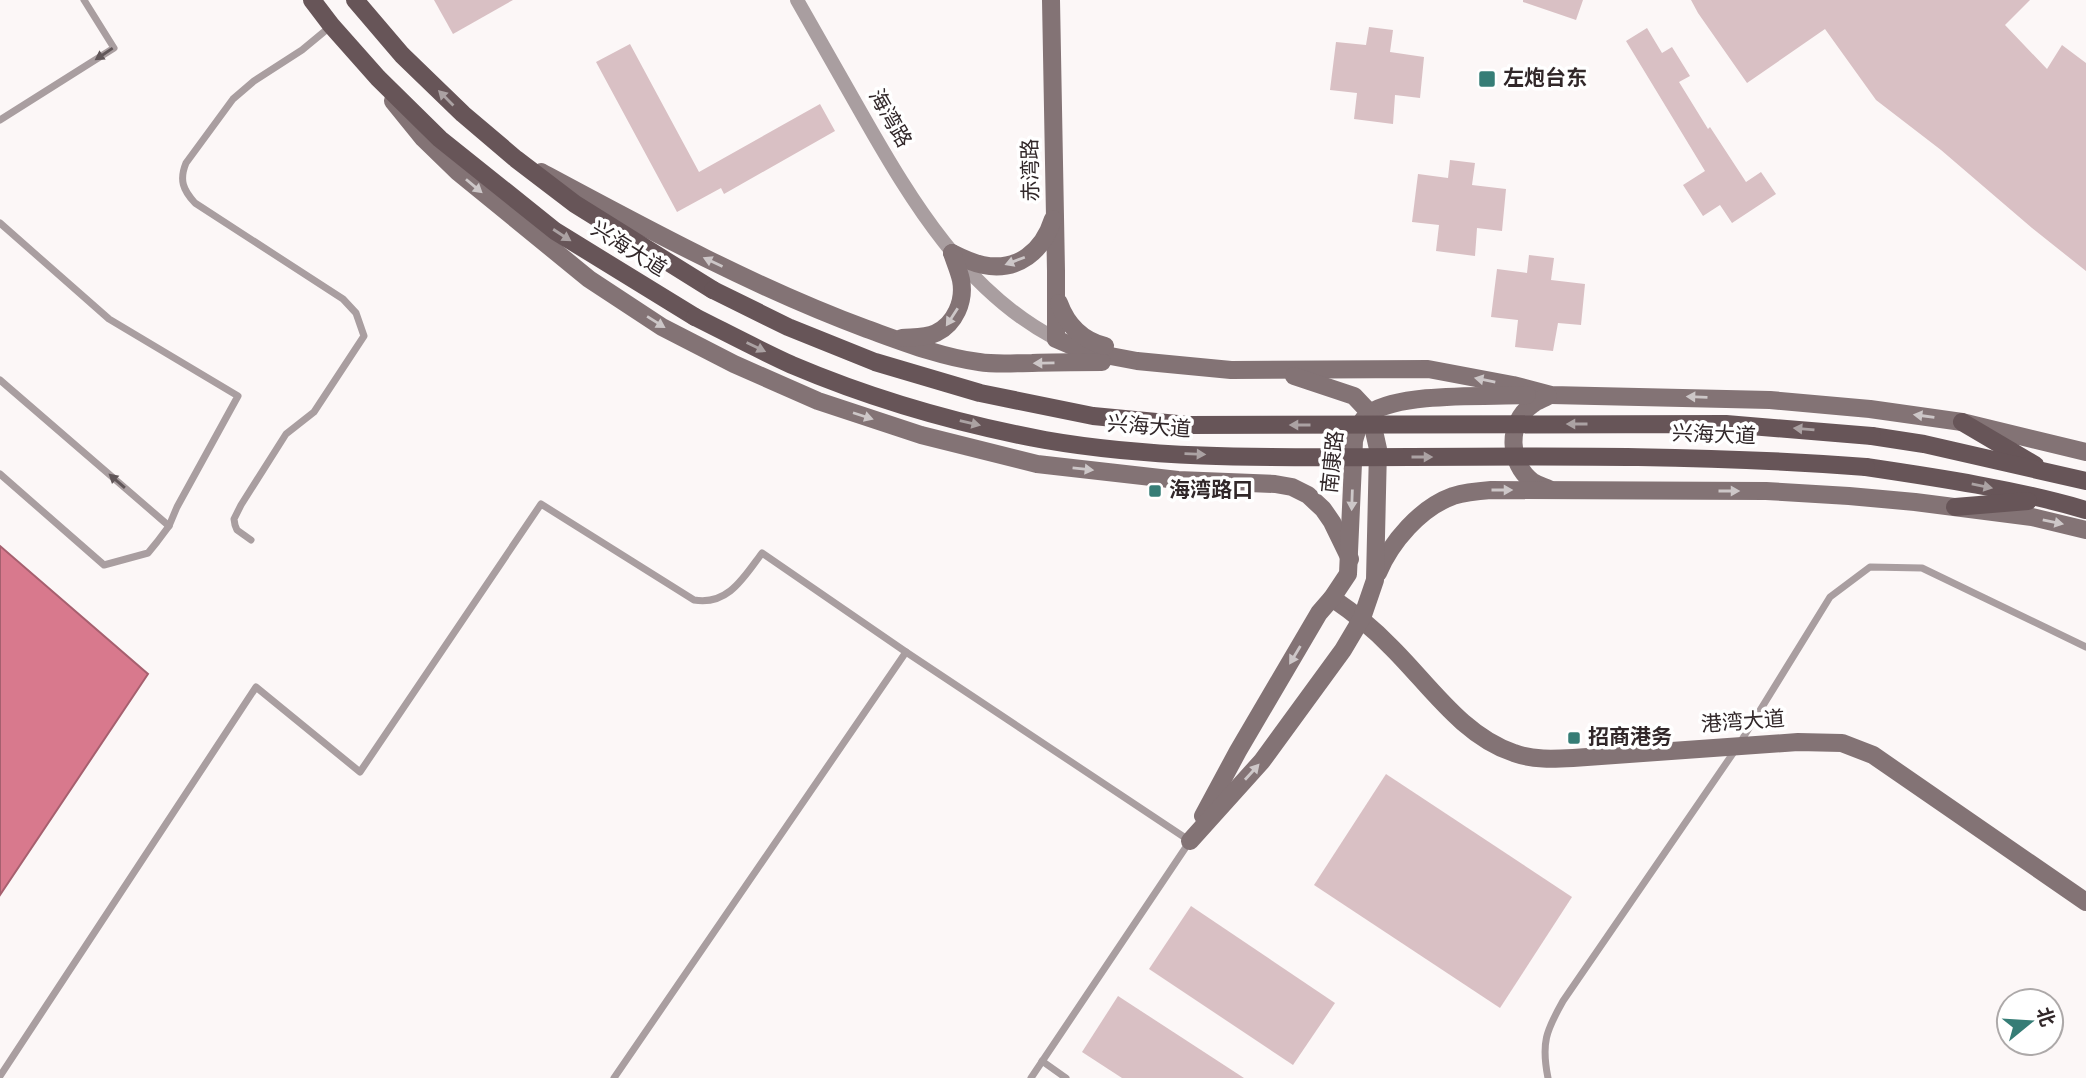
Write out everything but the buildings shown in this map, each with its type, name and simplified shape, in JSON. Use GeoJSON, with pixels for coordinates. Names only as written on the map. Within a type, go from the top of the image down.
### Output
{"type":"FeatureCollection","features":[{"type":"Feature","properties":{"kind":"main road","name":"兴海大道"},"geometry":{"type":"LineString","coordinates":[[312,0],[378,78],[451,148],[555,231],[695,317],[792,365],[868,394],[956,420],[1044,439],[1125,451],[1327,457],[1609,456],[1802,462],[1866,467],[1976,484],[2086,510]]}},
{"type":"Feature","properties":{"kind":"main road","name":"兴海大道"},"geometry":{"type":"LineString","coordinates":[[355,0],[402,54],[463,114],[575,204],[713,290],[788,327],[875,362],[979,393],[1093,416],[1202,425],[1726,424],[1872,436],[1924,444],[2086,481]]}},
{"type":"Feature","properties":{"kind":"main road"},"geometry":{"type":"LineString","coordinates":[[1962,422],[2043,470]]}},
{"type":"Feature","properties":{"kind":"main road"},"geometry":{"type":"LineString","coordinates":[[1955,507],[2052,500]]}},
{"type":"Feature","properties":{"kind":"street","name":"海湾路"},"geometry":{"type":"LineString","coordinates":[[797,0],[916,207],[952,253],[1010,311],[1056,339]]}},
{"type":"Feature","properties":{"kind":"street","name":"赤湾路"},"geometry":{"type":"LineString","coordinates":[[1051,0],[1056,339]]}},
{"type":"Feature","properties":{"kind":"street","name":"兴海大道"},"geometry":{"type":"LineString","coordinates":[[331,25],[423,138],[458,172],[589,279],[662,327],[698,346],[818,401],[921,435],[1037,464],[1178,480],[1292,487],[1308,495],[1323,509],[1350,559]]}},
{"type":"Feature","properties":{"kind":"street","name":"兴海大道"},"geometry":{"type":"LineString","coordinates":[[516,159],[685,248],[823,313],[892,338],[942,354],[1009,365],[1137,361]]}},
{"type":"Feature","properties":{"kind":"street"},"geometry":{"type":"LineString","coordinates":[[952,253],[984,265],[1010,265],[1038,249],[1051,227],[1055,212]]}},
{"type":"Feature","properties":{"kind":"street"},"geometry":{"type":"LineString","coordinates":[[892,338],[934,334],[946,327],[955,316],[962,293],[961,279],[952,253]]}},
{"type":"Feature","properties":{"kind":"street","name":"兴海大道"},"geometry":{"type":"LineString","coordinates":[[1056,292],[1065,319],[1092,343],[1115,349],[1223,359],[1272,370]]}},
{"type":"Feature","properties":{"kind":"street","name":"兴海大道"},"geometry":{"type":"LineString","coordinates":[[1056,339],[1084,351],[1137,361],[1231,370],[1428,369],[1551,395],[1770,400],[1870,409],[1962,422],[2086,452]]}},
{"type":"Feature","properties":{"kind":"street"},"geometry":{"type":"LineString","coordinates":[[1272,370],[1354,396],[1370,413],[1409,399],[1551,395]]}},
{"type":"Feature","properties":{"kind":"street"},"geometry":{"type":"LineString","coordinates":[[1551,395],[1531,404],[1517,422],[1513,444],[1519,466],[1534,483],[1555,491]]}},
{"type":"Feature","properties":{"kind":"street","name":"南康路"},"geometry":{"type":"LineString","coordinates":[[1370,413],[1378,449],[1376,580],[1362,618],[1343,650],[1262,761],[1190,841],[1238,751],[1319,614],[1348,574],[1354,441],[1362,420],[1370,413]]}},
{"type":"Feature","properties":{"kind":"street"},"geometry":{"type":"LineString","coordinates":[[1376,580],[1385,556],[1399,538],[1432,507],[1452,497],[1491,490],[1766,491],[1849,496],[2032,517],[2086,530]]}},
{"type":"Feature","properties":{"kind":"street","name":"港湾大道"},"geometry":{"type":"LineString","coordinates":[[1332,598],[1362,618],[1464,724],[1488,742],[1515,754],[1541,759],[1573,758],[1824,741],[1842,743],[1873,755],[2086,902]]}},
{"type":"Feature","properties":{"kind":"lane"},"geometry":{"type":"LineString","coordinates":[[0,120],[114,48],[84,0]]}},
{"type":"Feature","properties":{"kind":"lane"},"geometry":{"type":"LineString","coordinates":[[251,540],[237,530],[235,525],[234,519],[241,505],[286,434],[314,412],[364,336],[356,313],[342,299],[195,203],[184,188],[183,172],[186,163],[233,99],[254,81],[302,50],[331,25]]}},
{"type":"Feature","properties":{"kind":"lane"},"geometry":{"type":"LineString","coordinates":[[0,223],[109,319],[238,397],[169,526],[148,553],[104,565],[0,474]]}},
{"type":"Feature","properties":{"kind":"lane"},"geometry":{"type":"LineString","coordinates":[[0,380],[169,526]]}},
{"type":"Feature","properties":{"kind":"lane"},"geometry":{"type":"LineString","coordinates":[[0,1076],[256,687],[360,772],[541,504],[694,600],[712,601],[730,593],[762,553],[1190,841],[1031,1078]]}},
{"type":"Feature","properties":{"kind":"lane"},"geometry":{"type":"LineString","coordinates":[[1548,1078],[1543,1051],[1548,1027],[1563,1001],[1738,746],[1830,597],[1870,567],[1922,568],[2086,646]]}},
{"type":"Feature","properties":{"kind":"lane"},"geometry":{"type":"LineString","coordinates":[[614,1078],[906,652]]}},
{"type":"Feature","properties":{"kind":"lane"},"geometry":{"type":"LineString","coordinates":[[1042,1062],[1066,1078]]}},
{"type":"Feature","properties":{"kind":"shaded area"},"geometry":{"type":"Polygon","coordinates":[[[0,546],[148,674],[0,895],[0,546]]]}},
{"type":"Feature","properties":{"kind":"place","name":"左炮台东"},"geometry":{"type":"Point","coordinates":[1487,79]}},
{"type":"Feature","properties":{"kind":"place","name":"海湾路口"},"geometry":{"type":"Point","coordinates":[1155,491]}},
{"type":"Feature","properties":{"kind":"place","name":"招商港务"},"geometry":{"type":"Point","coordinates":[1574,738]}}]}
